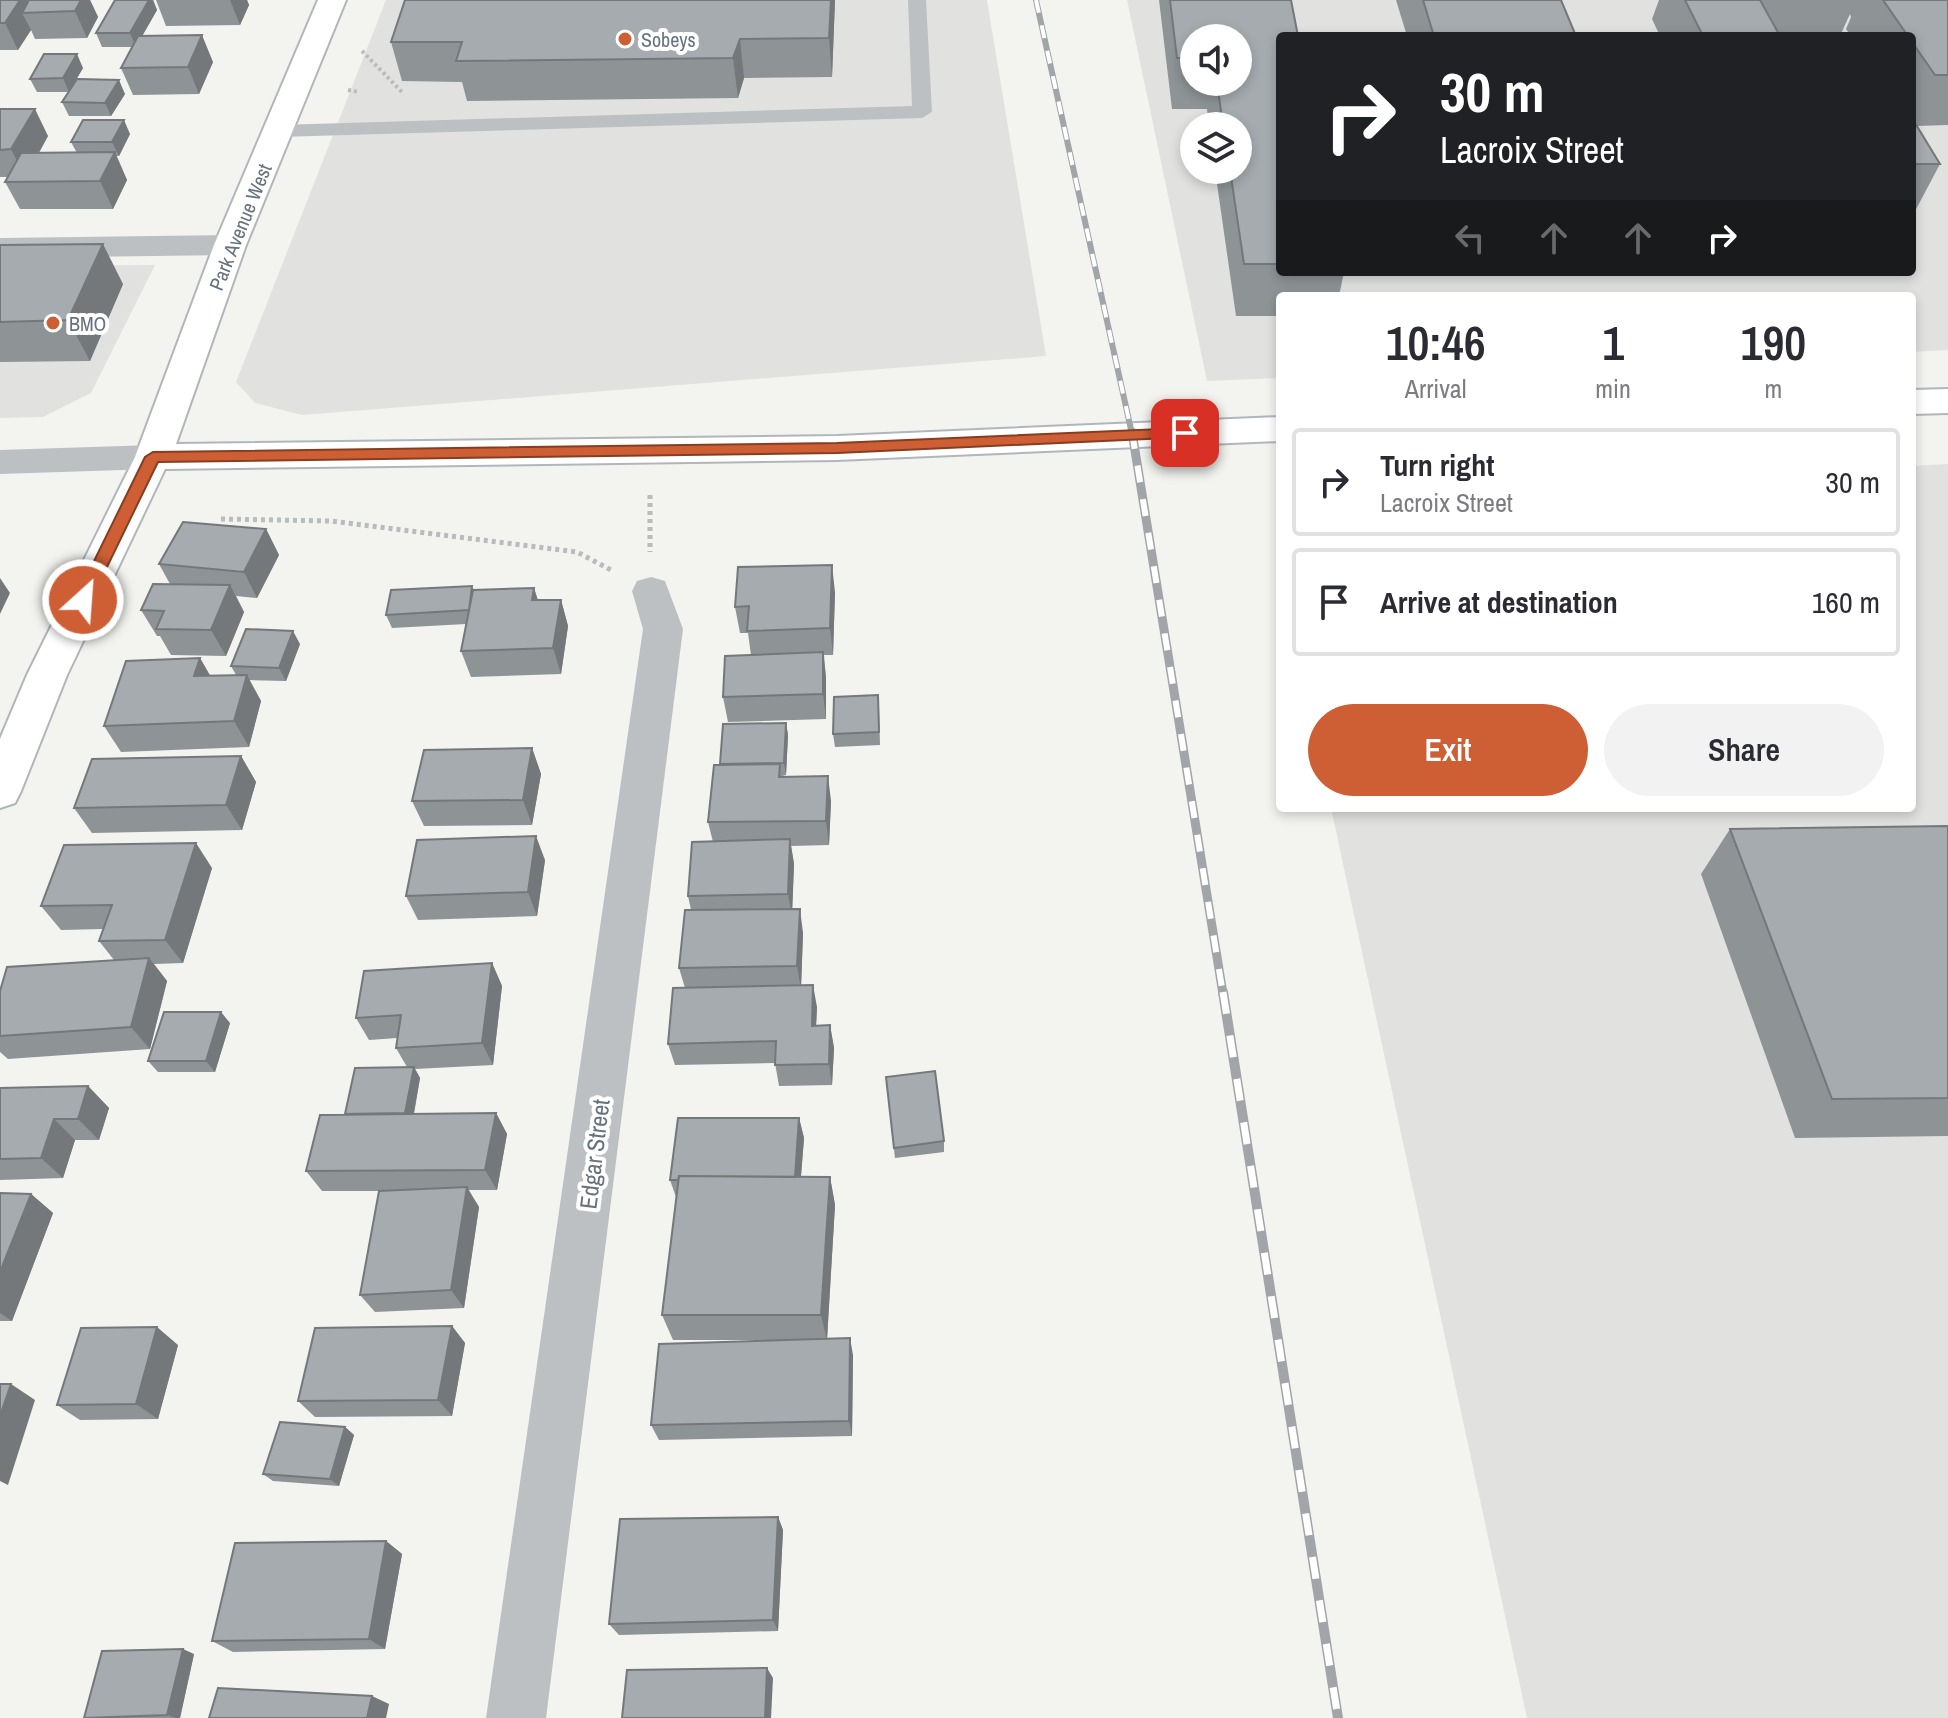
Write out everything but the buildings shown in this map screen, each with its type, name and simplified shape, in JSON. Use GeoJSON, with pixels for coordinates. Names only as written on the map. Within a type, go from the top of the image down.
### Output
{"type":"FeatureCollection","features":[{"type":"Feature","properties":{"kind":"main road","name":"Park Avenue West"},"geometry":{"type":"LineString","coordinates":[[0,791],[47,675],[153,457],[230,245],[332,0]]}},
{"type":"Feature","properties":{"kind":"main road"},"geometry":{"type":"LineString","coordinates":[[1916,402],[1948,401]]}},
{"type":"Feature","properties":{"kind":"main road"},"geometry":{"type":"LineString","coordinates":[[153,457],[837,448],[1276,429]]}},
{"type":"Feature","properties":{"kind":"street"},"geometry":{"type":"LineString","coordinates":[[0,248],[230,245]]}},
{"type":"Feature","properties":{"kind":"street"},"geometry":{"type":"LineString","coordinates":[[0,462],[153,457]]}},
{"type":"Feature","properties":{"kind":"street","name":"Edgar Street"},"geometry":{"type":"LineString","coordinates":[[516,1718],[663,629],[651,591]]}},
{"type":"Feature","properties":{"kind":"lane"},"geometry":{"type":"LineString","coordinates":[[279,131],[922,112],[917,0]]}},
{"type":"Feature","properties":{"kind":"path"},"geometry":{"type":"LineString","coordinates":[[362,51],[410,100]]}},
{"type":"Feature","properties":{"kind":"path"},"geometry":{"type":"LineString","coordinates":[[650,495],[650,528]]}},
{"type":"Feature","properties":{"kind":"path"},"geometry":{"type":"LineString","coordinates":[[221,519],[331,521],[577,552],[651,591]]}},
{"type":"Feature","properties":{"kind":"shaded area"},"geometry":{"type":"Polygon","coordinates":[[[386,0],[987,0],[1046,356],[302,415],[255,403],[236,382],[386,0]]]}},
{"type":"Feature","properties":{"kind":"shaded area"},"geometry":{"type":"Polygon","coordinates":[[[1127,0],[1948,0],[1948,350],[1916,352],[1916,292],[1276,292],[1276,378],[1207,381],[1127,0]]]}},
{"type":"Feature","properties":{"kind":"shaded area"},"geometry":{"type":"Polygon","coordinates":[[[155,265],[91,393],[43,417],[0,418],[0,266],[155,265]]]}},
{"type":"Feature","properties":{"kind":"shaded area"},"geometry":{"type":"Polygon","coordinates":[[[1948,464],[1948,1718],[1527,1718],[1332,812],[1916,812],[1916,466],[1948,464]]]}},
{"type":"Feature","properties":{"kind":"railway"},"geometry":{"type":"LineString","coordinates":[[1036,0],[1132,434]]}},
{"type":"Feature","properties":{"kind":"railway"},"geometry":{"type":"LineString","coordinates":[[1132,432],[1223,994]]}},
{"type":"Feature","properties":{"kind":"railway"},"geometry":{"type":"LineString","coordinates":[[1223,992],[1338,1718]]}},
{"type":"Feature","properties":{"kind":"place","name":"Sobeys"},"geometry":{"type":"Point","coordinates":[625,39]}},
{"type":"Feature","properties":{"kind":"place","name":"BMO"},"geometry":{"type":"Point","coordinates":[53,323]}},
{"type":"Feature","properties":{"kind":"route"},"geometry":{"type":"LineString","coordinates":[[83,600],[153,457],[837,448],[1185,433]]}}]}
